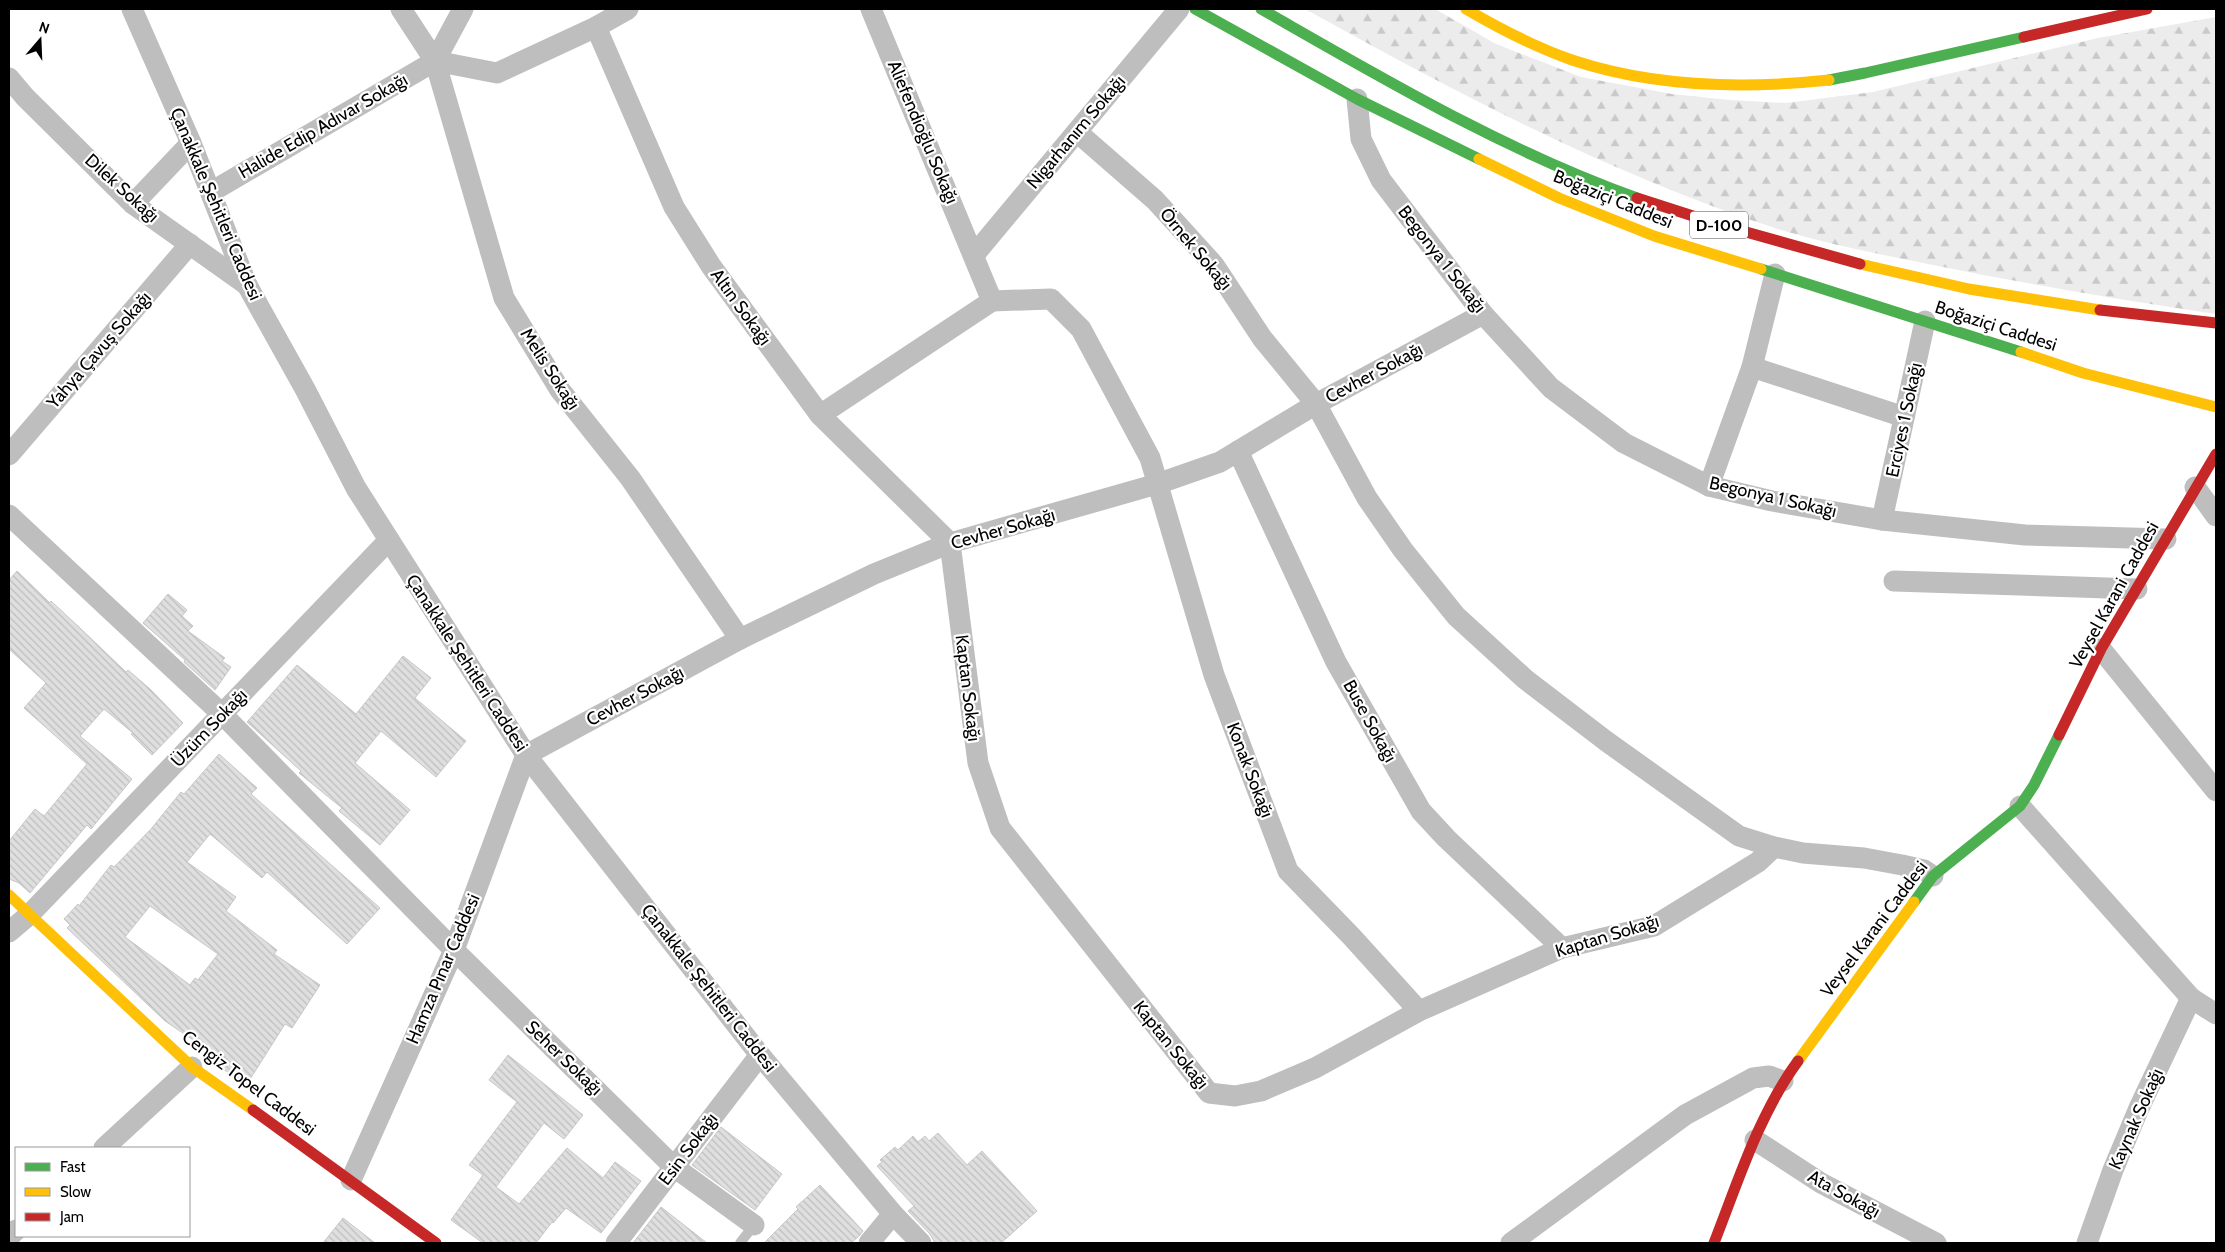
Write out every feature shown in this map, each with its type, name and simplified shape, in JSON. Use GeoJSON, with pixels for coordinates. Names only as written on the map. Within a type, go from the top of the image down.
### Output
{"type":"FeatureCollection","features":[{"type":"Feature","properties":{"kind":"main road","name":"Boğaziçi Caddesi"},"geometry":{"type":"LineString","coordinates":[[1195,9],[1357,99],[1559,198],[1654,236],[1926,321],[2084,373],[2216,407]]}},
{"type":"Feature","properties":{"kind":"main road","name":"D-100"},"geometry":{"type":"LineString","coordinates":[[1261,9],[1405,90],[1492,134],[1576,174],[1666,210],[1828,255],[1967,288],[2057,304],[2216,323]]}},
{"type":"Feature","properties":{"kind":"main road"},"geometry":{"type":"LineString","coordinates":[[1466,9],[1544,49],[1588,64],[1675,80],[1725,84],[1816,81],[1847,76],[1994,45],[2147,9]]}},
{"type":"Feature","properties":{"kind":"main road","name":"Veysel Karani Caddesi"},"geometry":{"type":"LineString","coordinates":[[1714,1243],[1755,1140],[1782,1081],[1933,876],[2020,806],[2034,785],[2101,649],[2216,454]]}},
{"type":"Feature","properties":{"kind":"main road","name":"Cengiz Topel Caddesi"},"geometry":{"type":"LineString","coordinates":[[9,895],[192,1067],[351,1180],[422,1239]]}},
{"type":"Feature","properties":{"kind":"street","name":"Çanakkale Şehitleri Caddesi"},"geometry":{"type":"LineString","coordinates":[[132,9],[191,143],[247,285],[306,388],[356,488],[388,540],[526,755],[760,1055],[893,1214],[921,1243]]}},
{"type":"Feature","properties":{"kind":"street","name":"Melis Sokağı"},"geometry":{"type":"LineString","coordinates":[[401,9],[435,61],[504,298],[560,390],[630,478],[740,639]]}},
{"type":"Feature","properties":{"kind":"street"},"geometry":{"type":"LineString","coordinates":[[463,9],[435,61],[497,73],[596,27],[628,9]]}},
{"type":"Feature","properties":{"kind":"street","name":"Aliefendioğlu Sokağı"},"geometry":{"type":"LineString","coordinates":[[872,9],[992,301]]}},
{"type":"Feature","properties":{"kind":"street","name":"Nigarhanım Sokağı"},"geometry":{"type":"LineString","coordinates":[[974,255],[1179,9]]}},
{"type":"Feature","properties":{"kind":"street","name":"Altın Sokağı"},"geometry":{"type":"LineString","coordinates":[[596,27],[674,207],[711,266],[820,415],[950,544]]}},
{"type":"Feature","properties":{"kind":"street","name":"Halide Edip Adıvar Sokağı"},"geometry":{"type":"LineString","coordinates":[[211,192],[435,61]]}},
{"type":"Feature","properties":{"kind":"street","name":"Dilek Sokağı"},"geometry":{"type":"LineString","coordinates":[[9,78],[25,98],[133,204],[247,285]]}},
{"type":"Feature","properties":{"kind":"street","name":"Begonya 1 Sokağı"},"geometry":{"type":"LineString","coordinates":[[1357,99],[1361,139],[1381,180],[1483,314],[1551,388],[1624,442],[1709,486],[1772,500],[1882,520],[2025,536],[2166,539]]}},
{"type":"Feature","properties":{"kind":"street","name":"Örnek Sokağı"},"geometry":{"type":"LineString","coordinates":[[1077,132],[1155,200],[1214,265],[1262,338],[1316,404],[1367,498],[1403,550],[1456,616],[1525,679],[1709,816],[1739,836],[1774,848],[1892,863],[1924,870],[1933,876]]}},
{"type":"Feature","properties":{"kind":"street"},"geometry":{"type":"LineString","coordinates":[[133,204],[191,143]]}},
{"type":"Feature","properties":{"kind":"street","name":"Yahya Çavuş Sokağı"},"geometry":{"type":"LineString","coordinates":[[9,455],[190,244]]}},
{"type":"Feature","properties":{"kind":"street"},"geometry":{"type":"LineString","coordinates":[[1709,486],[1752,367],[1776,274]]}},
{"type":"Feature","properties":{"kind":"street"},"geometry":{"type":"LineString","coordinates":[[820,415],[992,301],[1051,299],[1081,329],[1150,458],[1157,484]]}},
{"type":"Feature","properties":{"kind":"street","name":"Cevher Sokağı"},"geometry":{"type":"LineString","coordinates":[[526,755],[740,639],[874,574],[950,544],[1157,484],[1220,462],[1316,404],[1483,314]]}},
{"type":"Feature","properties":{"kind":"street","name":"Erciyes 1 Sokağı"},"geometry":{"type":"LineString","coordinates":[[1882,520],[1926,321]]}},
{"type":"Feature","properties":{"kind":"street"},"geometry":{"type":"LineString","coordinates":[[1752,367],[1904,417]]}},
{"type":"Feature","properties":{"kind":"street","name":"Buse Sokağı"},"geometry":{"type":"LineString","coordinates":[[1238,451],[1336,662],[1420,811],[1562,948]]}},
{"type":"Feature","properties":{"kind":"street","name":"Konak Sokağı"},"geometry":{"type":"LineString","coordinates":[[1157,484],[1214,675],[1288,871],[1352,937],[1419,1011]]}},
{"type":"Feature","properties":{"kind":"street"},"geometry":{"type":"LineString","coordinates":[[2195,487],[2216,516]]}},
{"type":"Feature","properties":{"kind":"street","name":"Seher Sokağı"},"geometry":{"type":"LineString","coordinates":[[9,515],[222,714],[454,950],[674,1166],[754,1225]]}},
{"type":"Feature","properties":{"kind":"street","name":"Üzüm Sokağı"},"geometry":{"type":"LineString","coordinates":[[9,932],[29,915],[388,540]]}},
{"type":"Feature","properties":{"kind":"street","name":"Kaptan Sokağı"},"geometry":{"type":"LineString","coordinates":[[950,544],[978,763],[1000,828],[1209,1094],[1235,1096],[1261,1091],[1315,1068],[1419,1011],[1562,948],[1654,926],[1758,862],[1774,848]]}},
{"type":"Feature","properties":{"kind":"street"},"geometry":{"type":"LineString","coordinates":[[1894,581],[2137,589]]}},
{"type":"Feature","properties":{"kind":"street"},"geometry":{"type":"LineString","coordinates":[[2101,649],[2216,791]]}},
{"type":"Feature","properties":{"kind":"street","name":"Hamza Pınar Caddesi"},"geometry":{"type":"LineString","coordinates":[[351,1180],[454,950],[526,755]]}},
{"type":"Feature","properties":{"kind":"street"},"geometry":{"type":"LineString","coordinates":[[2020,806],[2191,998],[2216,1014]]}},
{"type":"Feature","properties":{"kind":"street","name":"Kaynak Sokağı"},"geometry":{"type":"LineString","coordinates":[[2087,1243],[2120,1152],[2191,998]]}},
{"type":"Feature","properties":{"kind":"street","name":"Esin Sokağı"},"geometry":{"type":"LineString","coordinates":[[616,1243],[760,1055]]}},
{"type":"Feature","properties":{"kind":"street"},"geometry":{"type":"LineString","coordinates":[[105,1147],[192,1067]]}},
{"type":"Feature","properties":{"kind":"street"},"geometry":{"type":"LineString","coordinates":[[1510,1243],[1685,1115],[1753,1078],[1769,1076],[1782,1081]]}},
{"type":"Feature","properties":{"kind":"street","name":"Ata Sokağı"},"geometry":{"type":"LineString","coordinates":[[1755,1140],[1821,1183],[1936,1243]]}},
{"type":"Feature","properties":{"kind":"street"},"geometry":{"type":"LineString","coordinates":[[869,1243],[893,1214]]}},
{"type":"Feature","properties":{"kind":"lane"},"geometry":{"type":"LineString","coordinates":[[740,1243],[754,1225]]}},
{"type":"Feature","properties":{"kind":"green space"},"geometry":{"type":"Polygon","coordinates":[[[1305,9],[1435,9],[1496,44],[1581,77],[1672,94],[1786,103],[1873,92],[2098,38],[2216,17],[2216,314],[1968,272],[1857,249],[1781,230],[1658,185],[1597,159],[1420,72],[1305,9]]]}},
{"type":"Feature","properties":{"kind":"building"},"geometry":{"type":"Polygon","coordinates":[[[17,571],[126,672],[128,670],[150,689],[183,723],[152,755],[131,734],[133,733],[104,709],[80,736],[132,779],[91,829],[87,825],[30,893],[19,883],[9,879],[9,841],[35,809],[44,816],[87,764],[24,708],[46,683],[9,649],[9,580],[17,571]]]}},
{"type":"Feature","properties":{"kind":"building"},"geometry":{"type":"Polygon","coordinates":[[[168,594],[187,610],[182,616],[193,626],[188,631],[225,658],[222,661],[231,667],[215,690],[184,662],[185,660],[143,623],[168,594]]]}},
{"type":"Feature","properties":{"kind":"building"},"geometry":{"type":"Polygon","coordinates":[[[403,656],[431,678],[415,698],[466,741],[436,777],[381,731],[355,763],[410,810],[380,845],[339,811],[342,808],[299,773],[301,771],[247,722],[297,665],[356,714],[403,656]]]}},
{"type":"Feature","properties":{"kind":"building"},"geometry":{"type":"Polygon","coordinates":[[[219,754],[257,788],[251,794],[380,908],[347,944],[267,872],[262,878],[210,834],[187,862],[236,897],[226,911],[277,950],[274,954],[320,985],[292,1028],[285,1024],[247,1084],[210,1061],[214,1054],[165,1021],[67,928],[70,925],[64,919],[78,904],[79,906],[111,865],[114,867],[151,829],[181,792],[184,794],[219,754]],[[150,906],[125,937],[190,985],[195,978],[198,980],[218,954],[150,906]]]}},
{"type":"Feature","properties":{"kind":"building"},"geometry":{"type":"Polygon","coordinates":[[[508,1055],[583,1115],[564,1139],[544,1123],[496,1187],[519,1204],[567,1148],[603,1178],[615,1162],[641,1181],[601,1233],[566,1208],[552,1222],[536,1243],[483,1243],[451,1220],[483,1175],[469,1165],[517,1102],[489,1080],[508,1055]]]}},
{"type":"Feature","properties":{"kind":"building"},"geometry":{"type":"Polygon","coordinates":[[[721,1127],[782,1174],[755,1210],[692,1165],[721,1127]]]}},
{"type":"Feature","properties":{"kind":"building"},"geometry":{"type":"Polygon","coordinates":[[[938,1133],[967,1165],[982,1151],[1037,1211],[1001,1243],[935,1243],[930,1234],[908,1211],[914,1206],[877,1166],[882,1162],[880,1160],[895,1147],[898,1150],[913,1136],[918,1142],[925,1136],[929,1141],[938,1133]]]}},
{"type":"Feature","properties":{"kind":"building"},"geometry":{"type":"Polygon","coordinates":[[[820,1185],[863,1231],[859,1236],[851,1243],[764,1243],[798,1209],[796,1207],[820,1185]]]}},
{"type":"Feature","properties":{"kind":"building"},"geometry":{"type":"Polygon","coordinates":[[[661,1207],[707,1243],[633,1243],[661,1207]]]}},
{"type":"Feature","properties":{"kind":"building"},"geometry":{"type":"Polygon","coordinates":[[[343,1218],[375,1243],[323,1243],[343,1218]]]}},
{"type":"Feature","properties":{"kind":"traffic: fast"},"geometry":{"type":"LineString","coordinates":[[1195,9],[1357,99],[1479,159]]}},
{"type":"Feature","properties":{"kind":"traffic: fast"},"geometry":{"type":"LineString","coordinates":[[1261,9],[1398,87],[1492,136],[1588,179],[1637,198]]}},
{"type":"Feature","properties":{"kind":"traffic: fast"},"geometry":{"type":"LineString","coordinates":[[1829,80],[2024,37]]}},
{"type":"Feature","properties":{"kind":"traffic: fast"},"geometry":{"type":"LineString","coordinates":[[1761,269],[2021,352]]}},
{"type":"Feature","properties":{"kind":"traffic: fast"},"geometry":{"type":"LineString","coordinates":[[1914,902],[1933,876],[2020,806],[2034,785],[2059,735]]}},
{"type":"Feature","properties":{"kind":"traffic: slow"},"geometry":{"type":"LineString","coordinates":[[1466,9],[1492,24],[1558,55],[1603,69],[1635,76],[1699,84],[1732,85],[1829,80]]}},
{"type":"Feature","properties":{"kind":"traffic: slow"},"geometry":{"type":"LineString","coordinates":[[1479,159],[1559,198],[1654,236],[1761,269]]}},
{"type":"Feature","properties":{"kind":"traffic: slow"},"geometry":{"type":"LineString","coordinates":[[1860,264],[1969,289],[2100,310]]}},
{"type":"Feature","properties":{"kind":"traffic: slow"},"geometry":{"type":"LineString","coordinates":[[2021,352],[2083,373],[2216,407]]}},
{"type":"Feature","properties":{"kind":"traffic: slow"},"geometry":{"type":"LineString","coordinates":[[9,895],[192,1067],[253,1110]]}},
{"type":"Feature","properties":{"kind":"traffic: slow"},"geometry":{"type":"LineString","coordinates":[[1798,1061],[1914,902]]}},
{"type":"Feature","properties":{"kind":"traffic: jam"},"geometry":{"type":"LineString","coordinates":[[2024,37],[2147,9]]}},
{"type":"Feature","properties":{"kind":"traffic: jam"},"geometry":{"type":"LineString","coordinates":[[1637,198],[1721,225],[1860,264]]}},
{"type":"Feature","properties":{"kind":"traffic: jam"},"geometry":{"type":"LineString","coordinates":[[2100,310],[2216,323]]}},
{"type":"Feature","properties":{"kind":"traffic: jam"},"geometry":{"type":"LineString","coordinates":[[2059,735],[2101,649],[2216,454]]}},
{"type":"Feature","properties":{"kind":"traffic: jam"},"geometry":{"type":"LineString","coordinates":[[1714,1243],[1750,1149],[1772,1103],[1798,1061]]}},
{"type":"Feature","properties":{"kind":"traffic: jam"},"geometry":{"type":"LineString","coordinates":[[253,1110],[436,1243]]}}]}
